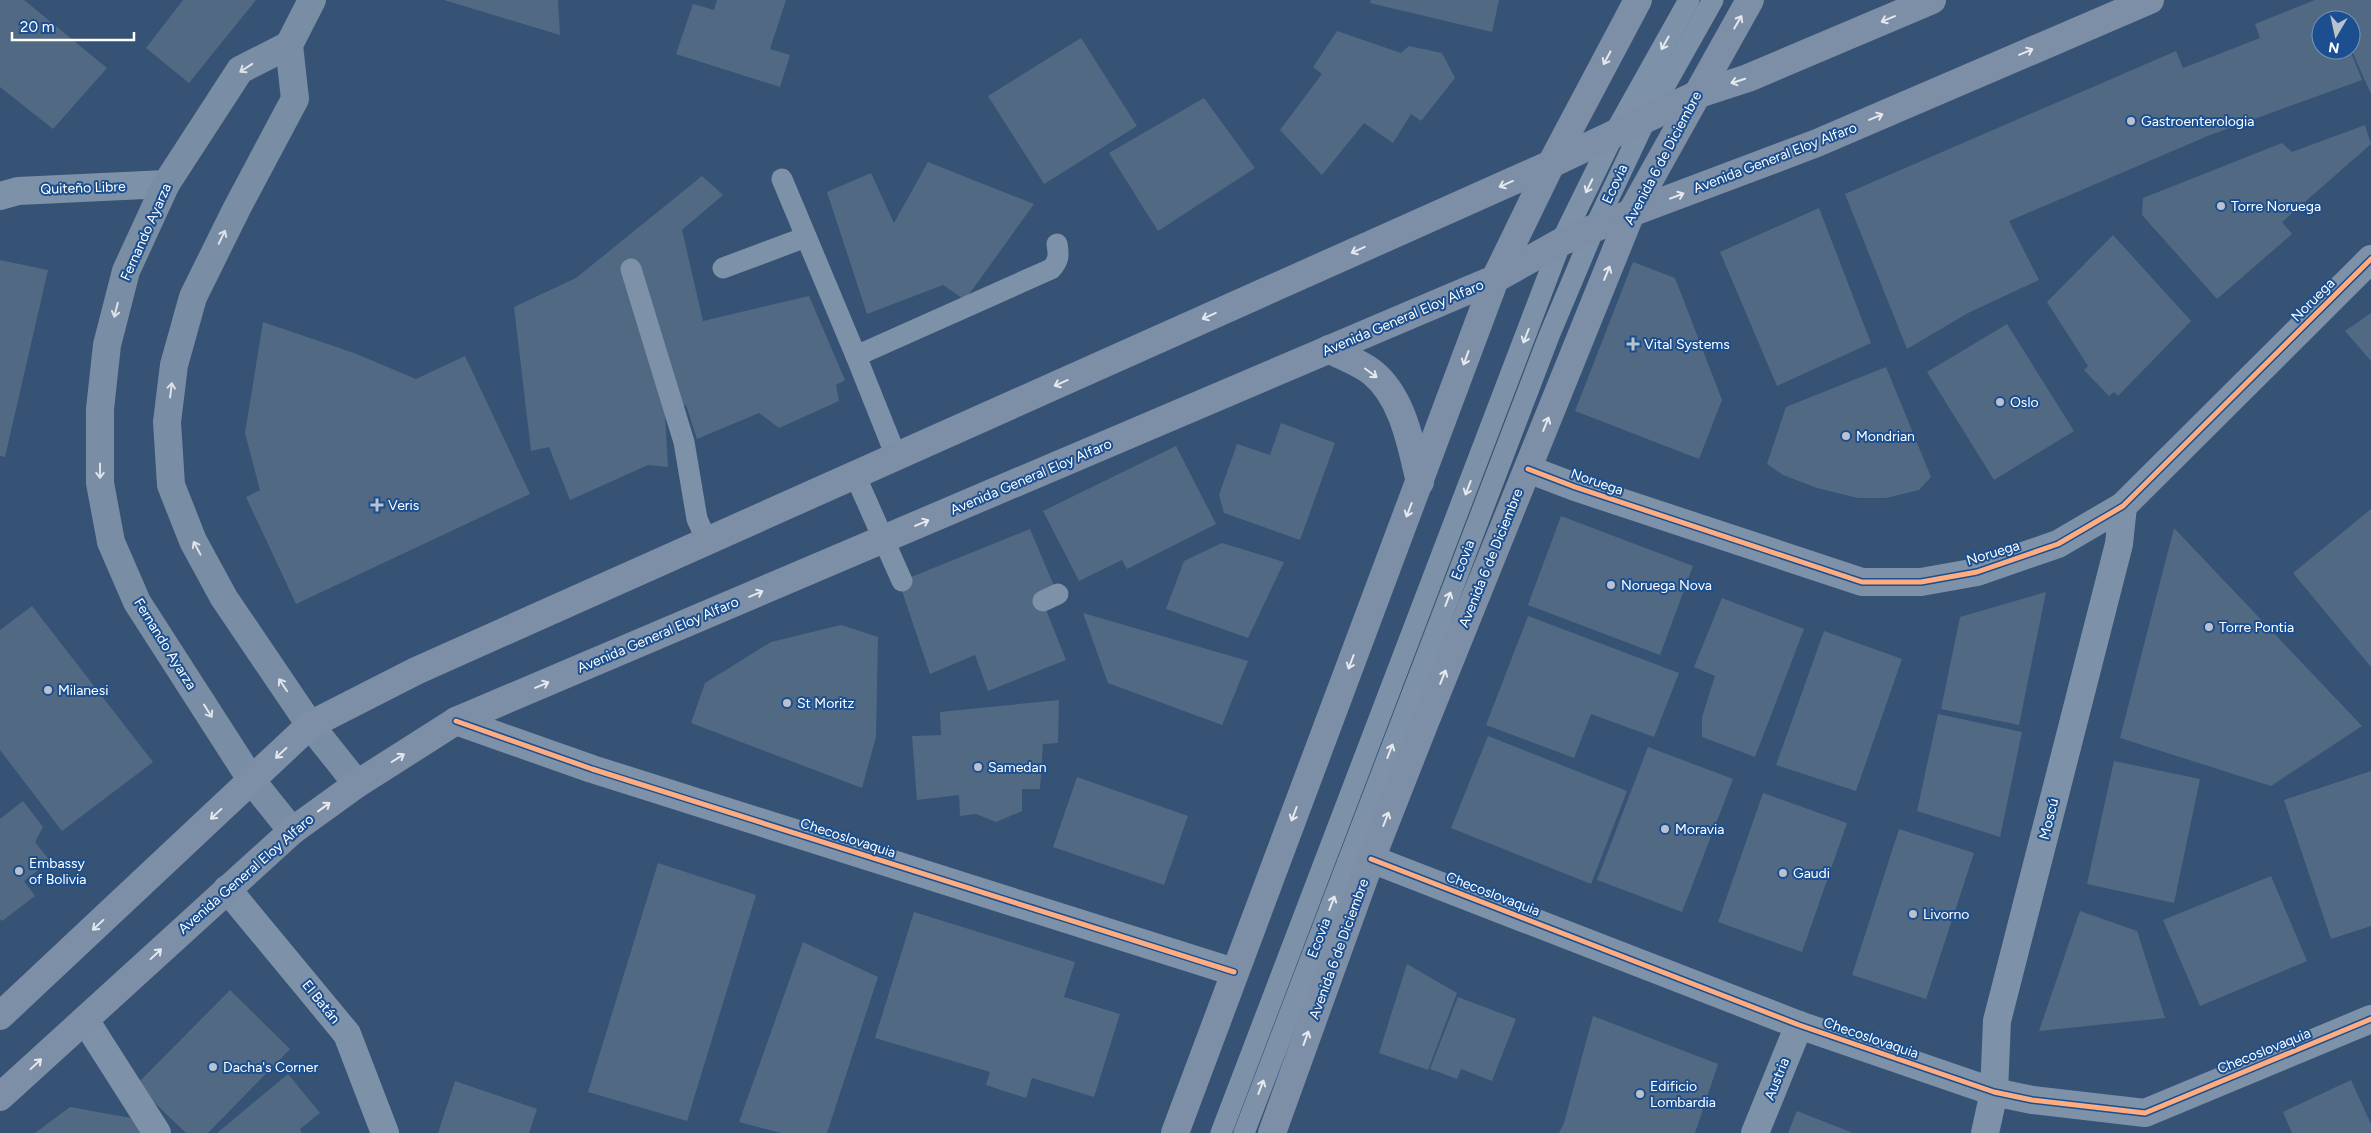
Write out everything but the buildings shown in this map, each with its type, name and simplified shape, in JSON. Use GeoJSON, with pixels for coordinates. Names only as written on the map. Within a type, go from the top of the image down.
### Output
{"type":"FeatureCollection","features":[{"type":"Feature","properties":{"kind":"main road"},"geometry":{"type":"LineString","coordinates":[[312,0],[289,46],[295,99],[237,208],[193,297],[174,365],[168,422],[171,485],[193,541],[224,598],[310,725],[356,784]]}},
{"type":"Feature","properties":{"kind":"main road"},"geometry":{"type":"LineString","coordinates":[[1176,1133],[1234,972],[1495,279],[1551,164],[1638,0]]}},
{"type":"Feature","properties":{"kind":"main road","name":"Avenida 6 de Diciembre"},"geometry":{"type":"LineString","coordinates":[[1272,1133],[1371,859],[1631,213],[1750,0]]}},
{"type":"Feature","properties":{"kind":"main road"},"geometry":{"type":"LineString","coordinates":[[0,1016],[310,725],[416,671],[1551,164],[1696,95],[1748,78],[1932,0]]}},
{"type":"Feature","properties":{"kind":"main road","name":"Avenida General Eloy Alfaro"},"geometry":{"type":"LineString","coordinates":[[0,1097],[292,831],[356,784],[456,721],[1495,279],[1561,242],[1631,213],[1816,143],[2150,0]]}},
{"type":"Feature","properties":{"kind":"main road","name":"Fernando Ayarza"},"geometry":{"type":"LineString","coordinates":[[289,46],[240,70],[166,184],[126,271],[107,345],[100,409],[100,483],[111,542],[137,602],[252,781],[292,831]]}},
{"type":"Feature","properties":{"kind":"main road"},"geometry":{"type":"LineString","coordinates":[[1329,349],[1373,372],[1383,384],[1399,408],[1420,482]]}},
{"type":"Feature","properties":{"kind":"street","name":"Quiteño Libre"},"geometry":{"type":"LineString","coordinates":[[0,196],[18,191],[166,184]]}},
{"type":"Feature","properties":{"kind":"street","name":"Noruega"},"geometry":{"type":"LineString","coordinates":[[1528,469],[1575,487],[1862,582],[1921,582],[1977,572],[2058,544],[2123,506],[2371,259]]}},
{"type":"Feature","properties":{"kind":"street","name":"Moscú"},"geometry":{"type":"LineString","coordinates":[[1985,1133],[1994,1092],[1997,1021],[2119,544],[2123,506]]}},
{"type":"Feature","properties":{"kind":"street","name":"Checoslovaquia"},"geometry":{"type":"LineString","coordinates":[[456,721],[592,769],[1234,972]]}},
{"type":"Feature","properties":{"kind":"street","name":"Checoslovaquia"},"geometry":{"type":"LineString","coordinates":[[1371,859],[1799,1025],[1994,1092],[2032,1100],[2145,1113],[2371,1019]]}},
{"type":"Feature","properties":{"kind":"street","name":"El Batán"},"geometry":{"type":"LineString","coordinates":[[227,889],[347,1034],[385,1133]]}},
{"type":"Feature","properties":{"kind":"street"},"geometry":{"type":"LineString","coordinates":[[84,1020],[157,1133]]}},
{"type":"Feature","properties":{"kind":"street","name":"Austria"},"geometry":{"type":"LineString","coordinates":[[1755,1133],[1799,1025]]}},
{"type":"Feature","properties":{"kind":"lane","name":"Ecovia"},"geometry":{"type":"LineString","coordinates":[[1221,1133],[1561,242],[1614,134],[1689,0]]}},
{"type":"Feature","properties":{"kind":"lane","name":"Ecovia"},"geometry":{"type":"LineString","coordinates":[[1244,1133],[1548,336],[1594,229],[1646,119],[1713,0]]}},
{"type":"Feature","properties":{"kind":"lane"},"geometry":{"type":"LineString","coordinates":[[782,179],[896,456]]}},
{"type":"Feature","properties":{"kind":"lane"},"geometry":{"type":"LineString","coordinates":[[723,268],[806,238]]}},
{"type":"Feature","properties":{"kind":"lane"},"geometry":{"type":"LineString","coordinates":[[856,356],[1051,269],[1057,263],[1056,244]]}},
{"type":"Feature","properties":{"kind":"lane"},"geometry":{"type":"LineString","coordinates":[[631,270],[684,442],[698,519],[707,541]]}},
{"type":"Feature","properties":{"kind":"lane"},"geometry":{"type":"LineString","coordinates":[[855,475],[902,581]]}},
{"type":"Feature","properties":{"kind":"cycle path"},"geometry":{"type":"LineString","coordinates":[[1528,469],[1575,487],[1862,582],[1921,582],[1977,572],[2058,544],[2123,506],[2371,259]]}},
{"type":"Feature","properties":{"kind":"cycle path"},"geometry":{"type":"LineString","coordinates":[[456,721],[592,769],[1234,972]]}},
{"type":"Feature","properties":{"kind":"cycle path"},"geometry":{"type":"LineString","coordinates":[[1371,859],[1799,1025],[1994,1092],[2032,1100],[2145,1113],[2371,1019]]}},
{"type":"Feature","properties":{"kind":"place","name":"Gastroenterologia"},"geometry":{"type":"Point","coordinates":[2131,121]}},
{"type":"Feature","properties":{"kind":"place","name":"Torre Noruega"},"geometry":{"type":"Point","coordinates":[2221,206]}},
{"type":"Feature","properties":{"kind":"place","name":"Vital Systems"},"geometry":{"type":"Point","coordinates":[1633,344]}},
{"type":"Feature","properties":{"kind":"place","name":"Oslo"},"geometry":{"type":"Point","coordinates":[2000,402]}},
{"type":"Feature","properties":{"kind":"place","name":"Mondrian"},"geometry":{"type":"Point","coordinates":[1846,436]}},
{"type":"Feature","properties":{"kind":"place","name":"Veris"},"geometry":{"type":"Point","coordinates":[377,505]}},
{"type":"Feature","properties":{"kind":"place","name":"Noruega Nova"},"geometry":{"type":"Point","coordinates":[1611,585]}},
{"type":"Feature","properties":{"kind":"place","name":"Torre Pontia"},"geometry":{"type":"Point","coordinates":[2209,627]}},
{"type":"Feature","properties":{"kind":"place","name":"Milanesi"},"geometry":{"type":"Point","coordinates":[48,690]}},
{"type":"Feature","properties":{"kind":"place","name":"St Moritz"},"geometry":{"type":"Point","coordinates":[787,703]}},
{"type":"Feature","properties":{"kind":"place","name":"Samedan"},"geometry":{"type":"Point","coordinates":[978,767]}},
{"type":"Feature","properties":{"kind":"place","name":"Moravia"},"geometry":{"type":"Point","coordinates":[1665,829]}},
{"type":"Feature","properties":{"kind":"place","name":"Embassy of Bolivia"},"geometry":{"type":"Point","coordinates":[19,871]}},
{"type":"Feature","properties":{"kind":"place","name":"Gaudi"},"geometry":{"type":"Point","coordinates":[1783,873]}},
{"type":"Feature","properties":{"kind":"place","name":"Livorno"},"geometry":{"type":"Point","coordinates":[1913,914]}},
{"type":"Feature","properties":{"kind":"place","name":"Dacha's Corner"},"geometry":{"type":"Point","coordinates":[213,1067]}},
{"type":"Feature","properties":{"kind":"place","name":"Edificio Lombardia"},"geometry":{"type":"Point","coordinates":[1640,1094]}}]}
